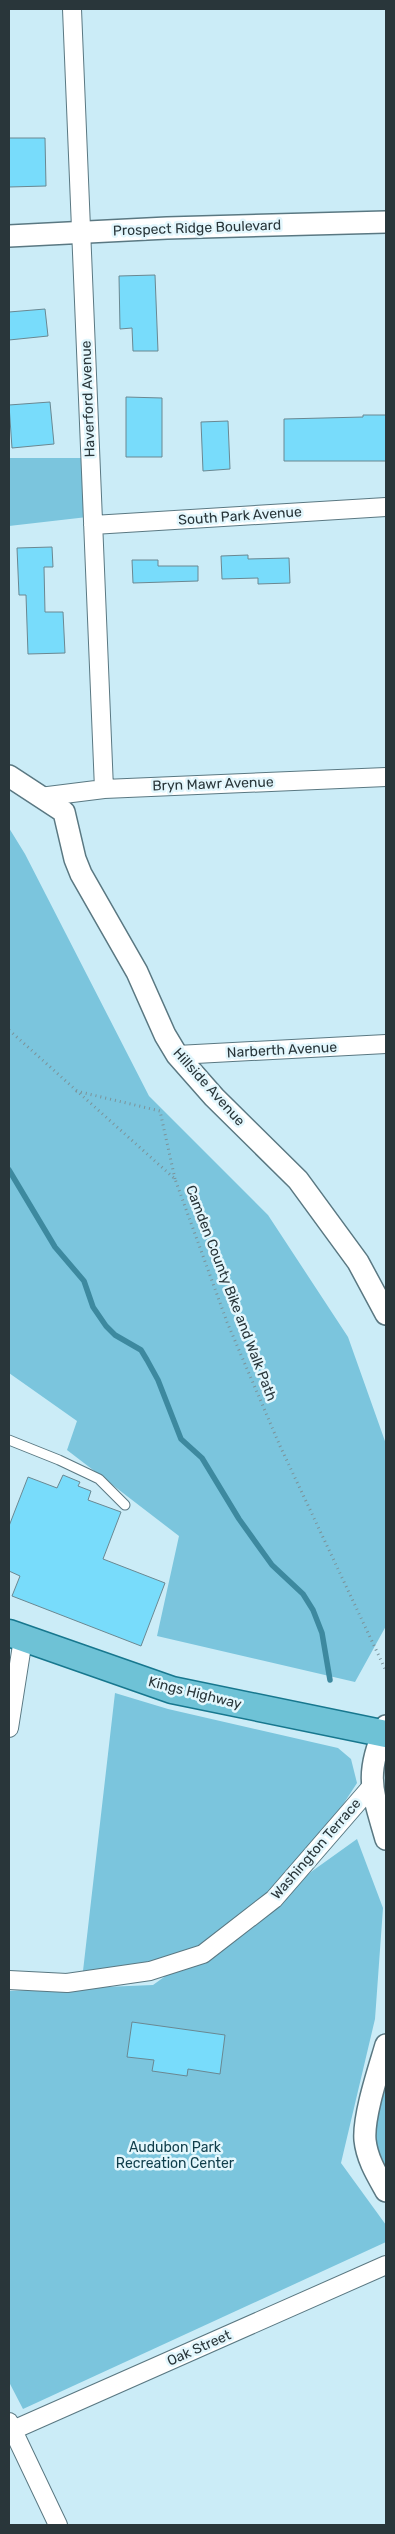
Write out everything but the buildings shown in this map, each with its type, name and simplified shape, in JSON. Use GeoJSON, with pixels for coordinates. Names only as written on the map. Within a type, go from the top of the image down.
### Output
{"type":"FeatureCollection","features":[{"type":"Feature","properties":{"kind":"main road","name":"Kings Highway"},"geometry":{"type":"LineString","coordinates":[[16,1636],[172,1690],[385,1731]]}},
{"type":"Feature","properties":{"kind":"street","name":"Haverford Avenue"},"geometry":{"type":"LineString","coordinates":[[72,9],[104,789]]}},
{"type":"Feature","properties":{"kind":"street","name":"Prospect Ridge Boulevard"},"geometry":{"type":"LineString","coordinates":[[9,236],[166,228],[386,222]]}},
{"type":"Feature","properties":{"kind":"street","name":"South Park Avenue"},"geometry":{"type":"LineString","coordinates":[[93,525],[386,507]]}},
{"type":"Feature","properties":{"kind":"street","name":"Hillside Avenue"},"geometry":{"type":"LineString","coordinates":[[9,776],[64,812],[75,859],[81,874],[137,972],[165,1035],[177,1055],[214,1097],[298,1180],[358,1262],[386,1314]]}},
{"type":"Feature","properties":{"kind":"street","name":"Bryn Mawr Avenue"},"geometry":{"type":"LineString","coordinates":[[40,797],[104,789],[386,777]]}},
{"type":"Feature","properties":{"kind":"street","name":"Narberth Avenue"},"geometry":{"type":"LineString","coordinates":[[177,1055],[386,1044]]}},
{"type":"Feature","properties":{"kind":"street"},"geometry":{"type":"LineString","coordinates":[[9,1728],[16,1636]]}},
{"type":"Feature","properties":{"kind":"street"},"geometry":{"type":"LineString","coordinates":[[385,1731],[374,1755],[371,1787],[386,1838]]}},
{"type":"Feature","properties":{"kind":"street","name":"Washington Terrace"},"geometry":{"type":"LineString","coordinates":[[9,1980],[67,1983],[150,1971],[202,1954],[274,1899],[371,1787]]}},
{"type":"Feature","properties":{"kind":"street"},"geometry":{"type":"LineString","coordinates":[[386,2045],[372,2096],[365,2140],[372,2166],[386,2190]]}},
{"type":"Feature","properties":{"kind":"street","name":"Oak Street"},"geometry":{"type":"LineString","coordinates":[[11,2426],[386,2265]]}},
{"type":"Feature","properties":{"kind":"street"},"geometry":{"type":"LineString","coordinates":[[11,2426],[58,2525]]}},
{"type":"Feature","properties":{"kind":"lane"},"geometry":{"type":"LineString","coordinates":[[9,1440],[59,1460],[99,1479],[125,1506]]}},
{"type":"Feature","properties":{"kind":"path","name":"Camden County Bike and Walk Path"},"geometry":{"type":"LineString","coordinates":[[9,1030],[74,1091],[175,1179],[227,1322],[272,1428],[386,1671]]}},
{"type":"Feature","properties":{"kind":"path"},"geometry":{"type":"LineString","coordinates":[[74,1091],[160,1111],[175,1179]]}},
{"type":"Feature","properties":{"kind":"green space"},"geometry":{"type":"Polygon","coordinates":[[[9,458],[93,458],[96,516],[9,526],[9,458]]]}},
{"type":"Feature","properties":{"kind":"green space"},"geometry":{"type":"Polygon","coordinates":[[[9,828],[25,854],[149,1096],[268,1215],[348,1337],[386,1444],[386,1626],[355,1682],[157,1636],[179,1536],[67,1450],[77,1421],[9,1373],[9,828]]]}},
{"type":"Feature","properties":{"kind":"green space"},"geometry":{"type":"Polygon","coordinates":[[[115,1693],[168,1709],[338,1748],[351,1759],[357,1783],[327,1829],[272,1892],[198,1946],[147,1965],[83,1971],[115,1693]]]}},
{"type":"Feature","properties":{"kind":"green space","name":"Audubon Park Recreation Center"},"geometry":{"type":"Polygon","coordinates":[[[357,1839],[383,1908],[375,2019],[341,2163],[386,2225],[386,2242],[23,2409],[9,2382],[9,1991],[153,1985],[357,1839]]]}},
{"type":"Feature","properties":{"kind":"green space"},"geometry":{"type":"Polygon","coordinates":[[[386,2059],[386,2177],[370,2138],[386,2059]]]}},
{"type":"Feature","properties":{"kind":"waterway"},"geometry":{"type":"LineString","coordinates":[[9,1170],[55,1247],[84,1281],[93,1307],[106,1326],[115,1335],[141,1350],[158,1380],[181,1439],[202,1458],[239,1519],[272,1565],[303,1594],[313,1610],[322,1633],[330,1680]]}}]}
